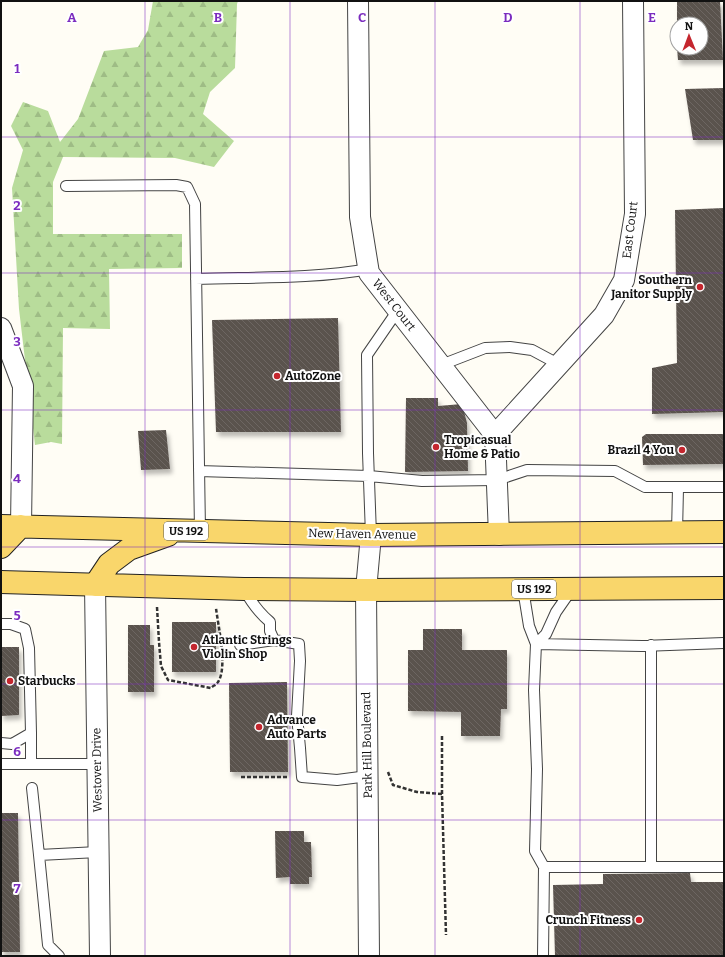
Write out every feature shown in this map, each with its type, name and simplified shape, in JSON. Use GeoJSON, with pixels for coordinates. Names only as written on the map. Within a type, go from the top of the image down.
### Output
{"type":"FeatureCollection","features":[{"type":"Feature","properties":{"kind":"main road","name":"New Haven Avenue"},"geometry":{"type":"LineString","coordinates":[[11,526],[371,535],[724,532]]}},
{"type":"Feature","properties":{"kind":"main road"},"geometry":{"type":"LineString","coordinates":[[1,547],[11,526]]}},
{"type":"Feature","properties":{"kind":"main road"},"geometry":{"type":"LineString","coordinates":[[95,585],[109,564],[129,549],[190,531]]}},
{"type":"Feature","properties":{"kind":"main road","name":"US 192"},"geometry":{"type":"LineString","coordinates":[[1,582],[244,589],[366,590],[724,588]]}},
{"type":"Feature","properties":{"kind":"street","name":"West Court"},"geometry":{"type":"LineString","coordinates":[[358,1],[360,218],[370,273],[496,435]]}},
{"type":"Feature","properties":{"kind":"street","name":"East Court"},"geometry":{"type":"LineString","coordinates":[[496,435],[604,316],[624,280],[635,214],[633,1]]}},
{"type":"Feature","properties":{"kind":"street"},"geometry":{"type":"LineString","coordinates":[[1,328],[24,386],[11,526]]}},
{"type":"Feature","properties":{"kind":"street"},"geometry":{"type":"LineString","coordinates":[[496,435],[499,535]]}},
{"type":"Feature","properties":{"kind":"street","name":"Park Hill Boulevard"},"geometry":{"type":"LineString","coordinates":[[369,956],[366,590],[371,535]]}},
{"type":"Feature","properties":{"kind":"street","name":"Westover Drive"},"geometry":{"type":"LineString","coordinates":[[95,585],[100,956]]}},
{"type":"Feature","properties":{"kind":"lane"},"geometry":{"type":"LineString","coordinates":[[66,186],[176,185],[187,187],[195,204],[199,472],[190,531]]}},
{"type":"Feature","properties":{"kind":"lane"},"geometry":{"type":"LineString","coordinates":[[196,279],[348,273],[369,269]]}},
{"type":"Feature","properties":{"kind":"lane"},"geometry":{"type":"LineString","coordinates":[[371,535],[368,476],[367,355],[398,310]]}},
{"type":"Feature","properties":{"kind":"lane"},"geometry":{"type":"LineString","coordinates":[[441,365],[485,348],[510,347],[532,350],[560,364]]}},
{"type":"Feature","properties":{"kind":"lane"},"geometry":{"type":"LineString","coordinates":[[199,472],[368,476],[422,481],[497,480],[527,470],[615,471],[645,487],[724,487]]}},
{"type":"Feature","properties":{"kind":"lane"},"geometry":{"type":"LineString","coordinates":[[677,533],[678,488]]}},
{"type":"Feature","properties":{"kind":"lane"},"geometry":{"type":"LineString","coordinates":[[244,589],[261,615],[270,622],[270,631],[274,640]]}},
{"type":"Feature","properties":{"kind":"lane"},"geometry":{"type":"LineString","coordinates":[[523,589],[529,626],[536,644],[534,690],[537,769],[535,851],[544,867],[543,956]]}},
{"type":"Feature","properties":{"kind":"lane"},"geometry":{"type":"LineString","coordinates":[[536,644],[546,634],[556,612],[573,589]]}},
{"type":"Feature","properties":{"kind":"lane"},"geometry":{"type":"LineString","coordinates":[[1,624],[11,624],[25,630],[29,648],[31,764]]}},
{"type":"Feature","properties":{"kind":"lane"},"geometry":{"type":"LineString","coordinates":[[240,645],[274,640],[299,644],[300,661],[297,716],[302,777],[337,780],[368,776]]}},
{"type":"Feature","properties":{"kind":"lane"},"geometry":{"type":"LineString","coordinates":[[536,644],[651,645],[724,643]]}},
{"type":"Feature","properties":{"kind":"lane"},"geometry":{"type":"LineString","coordinates":[[650,866],[651,645]]}},
{"type":"Feature","properties":{"kind":"lane"},"geometry":{"type":"LineString","coordinates":[[1,743],[12,744],[31,733]]}},
{"type":"Feature","properties":{"kind":"lane"},"geometry":{"type":"LineString","coordinates":[[1,764],[97,764]]}},
{"type":"Feature","properties":{"kind":"lane"},"geometry":{"type":"LineString","coordinates":[[32,788],[48,945],[59,956]]}},
{"type":"Feature","properties":{"kind":"lane"},"geometry":{"type":"LineString","coordinates":[[39,855],[98,852]]}},
{"type":"Feature","properties":{"kind":"lane"},"geometry":{"type":"LineString","coordinates":[[544,867],[724,867]]}},
{"type":"Feature","properties":{"kind":"path"},"geometry":{"type":"LineString","coordinates":[[156,586],[161,666],[168,680],[211,688],[218,682],[222,671],[222,648],[212,588]]}},
{"type":"Feature","properties":{"kind":"path"},"geometry":{"type":"LineString","coordinates":[[442,735],[446,935]]}},
{"type":"Feature","properties":{"kind":"path"},"geometry":{"type":"LineString","coordinates":[[386,768],[393,785],[417,792],[442,794]]}},
{"type":"Feature","properties":{"kind":"path"},"geometry":{"type":"LineString","coordinates":[[241,777],[302,777]]}},
{"type":"Feature","properties":{"kind":"green space"},"geometry":{"type":"Polygon","coordinates":[[[153,1],[238,1],[235,68],[210,92],[203,114],[234,141],[214,167],[175,158],[63,157],[53,182],[53,234],[182,234],[182,268],[109,269],[110,329],[63,328],[62,444],[51,442],[35,445],[19,309],[12,188],[23,150],[11,126],[23,102],[48,111],[60,142],[78,119],[104,51],[138,47],[148,30],[153,1]]]}},
{"type":"Feature","properties":{"kind":"building"},"geometry":{"type":"Polygon","coordinates":[[[677,1],[720,1],[723,60],[678,60],[678,56],[709,56],[709,16],[677,16],[677,1]]]}},
{"type":"Feature","properties":{"kind":"building"},"geometry":{"type":"Polygon","coordinates":[[[724,88],[724,140],[693,140],[685,89],[724,88]]]}},
{"type":"Feature","properties":{"kind":"building","name":"Southern Janitor Supply"},"geometry":{"type":"Polygon","coordinates":[[[724,208],[724,412],[652,414],[652,368],[677,363],[675,210],[724,208]]]}},
{"type":"Feature","properties":{"kind":"building","name":"AutoZone"},"geometry":{"type":"Polygon","coordinates":[[[338,318],[341,432],[216,432],[212,320],[338,318]]]}},
{"type":"Feature","properties":{"kind":"building","name":"Tropicasual Home & Patio"},"geometry":{"type":"Polygon","coordinates":[[[406,398],[438,398],[438,406],[462,404],[467,423],[468,471],[405,472],[406,398]]]}},
{"type":"Feature","properties":{"kind":"building"},"geometry":{"type":"Polygon","coordinates":[[[166,430],[170,469],[141,470],[138,431],[166,430]]]}},
{"type":"Feature","properties":{"kind":"building"},"geometry":{"type":"Polygon","coordinates":[[[646,434],[724,434],[724,464],[643,465],[642,437],[646,434]]]}},
{"type":"Feature","properties":{"kind":"building","name":"Atlantic Strings Violin Shop"},"geometry":{"type":"Polygon","coordinates":[[[172,622],[216,622],[216,672],[172,672],[172,622]]]}},
{"type":"Feature","properties":{"kind":"building"},"geometry":{"type":"Polygon","coordinates":[[[128,625],[150,625],[150,645],[154,645],[154,692],[128,692],[128,625]]]}},
{"type":"Feature","properties":{"kind":"building"},"geometry":{"type":"Polygon","coordinates":[[[423,629],[462,629],[462,650],[507,650],[507,709],[501,709],[500,736],[461,736],[461,712],[408,711],[408,650],[423,650],[423,629]]]}},
{"type":"Feature","properties":{"kind":"building","name":"Starbucks"},"geometry":{"type":"Polygon","coordinates":[[[1,647],[19,647],[19,715],[1,716],[1,647]]]}},
{"type":"Feature","properties":{"kind":"building","name":"Advance Auto Parts"},"geometry":{"type":"Polygon","coordinates":[[[287,682],[288,772],[230,772],[229,683],[287,682]]]}},
{"type":"Feature","properties":{"kind":"building"},"geometry":{"type":"Polygon","coordinates":[[[1,813],[18,813],[20,952],[1,952],[1,813]]]}},
{"type":"Feature","properties":{"kind":"building"},"geometry":{"type":"Polygon","coordinates":[[[275,831],[304,831],[304,842],[311,842],[312,877],[309,877],[309,884],[290,884],[290,877],[276,878],[275,831]]]}},
{"type":"Feature","properties":{"kind":"building","name":"Crunch Fitness"},"geometry":{"type":"Polygon","coordinates":[[[690,873],[691,882],[724,882],[724,956],[555,956],[553,885],[603,884],[603,874],[690,873]]]}},
{"type":"Feature","properties":{"kind":"place","name":"Southern Janitor Supply"},"geometry":{"type":"Point","coordinates":[700,287]}},
{"type":"Feature","properties":{"kind":"place","name":"AutoZone"},"geometry":{"type":"Point","coordinates":[277,376]}},
{"type":"Feature","properties":{"kind":"place","name":"Tropicasual Home & Patio"},"geometry":{"type":"Point","coordinates":[436,447]}},
{"type":"Feature","properties":{"kind":"place","name":"Brazil 4 You"},"geometry":{"type":"Point","coordinates":[682,450]}},
{"type":"Feature","properties":{"kind":"place","name":"Atlantic Strings Violin Shop"},"geometry":{"type":"Point","coordinates":[194,647]}},
{"type":"Feature","properties":{"kind":"place","name":"Starbucks"},"geometry":{"type":"Point","coordinates":[10,681]}},
{"type":"Feature","properties":{"kind":"place","name":"Advance Auto Parts"},"geometry":{"type":"Point","coordinates":[259,727]}},
{"type":"Feature","properties":{"kind":"place","name":"Crunch Fitness"},"geometry":{"type":"Point","coordinates":[639,920]}}]}
